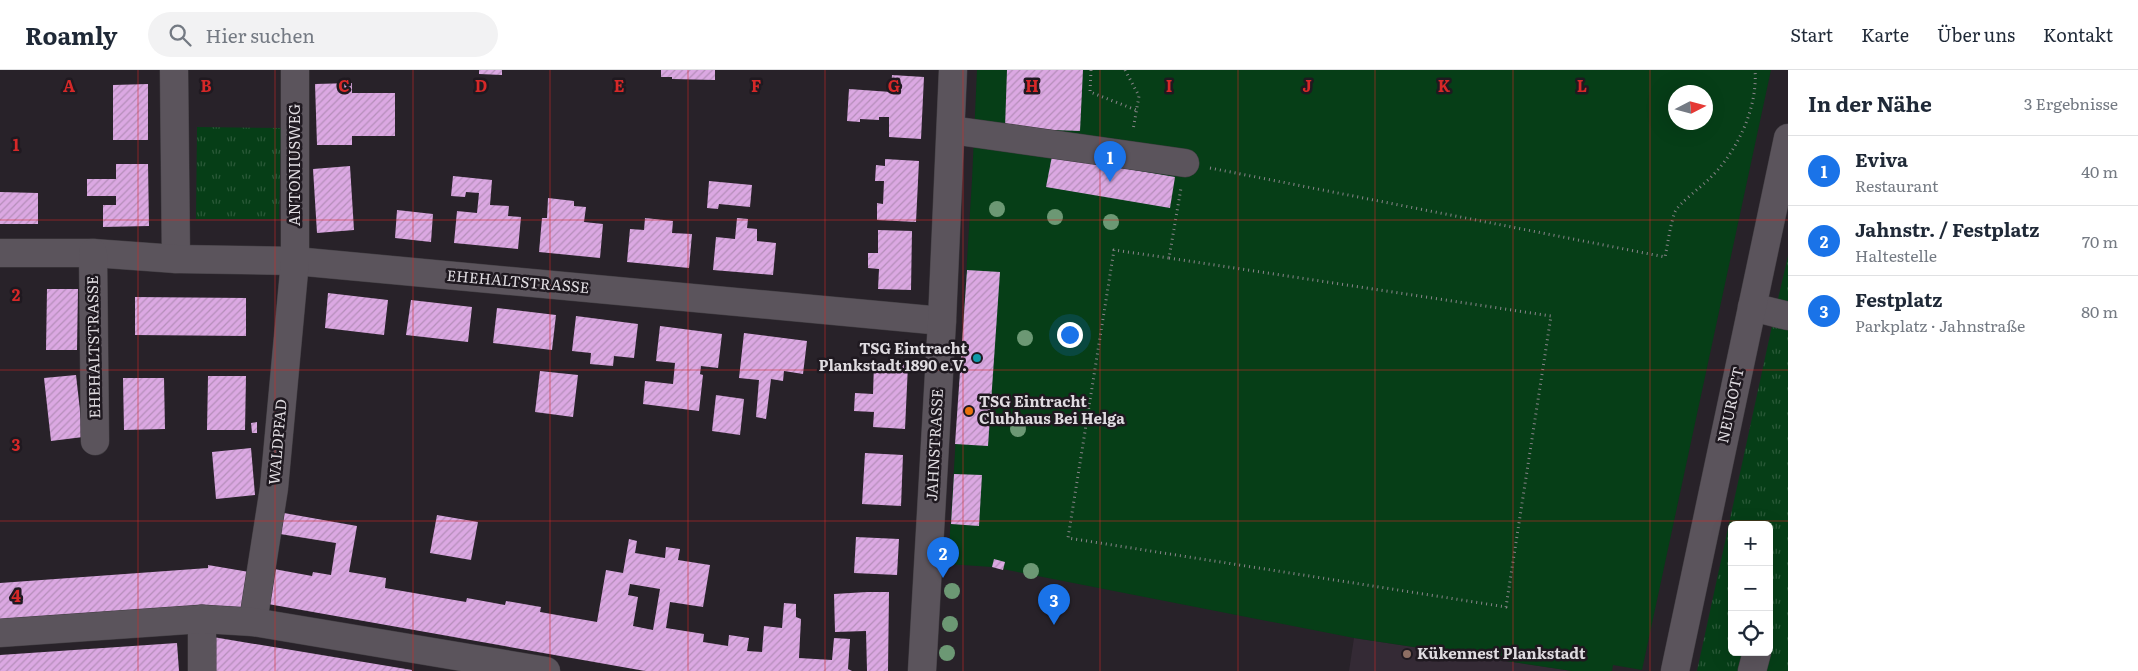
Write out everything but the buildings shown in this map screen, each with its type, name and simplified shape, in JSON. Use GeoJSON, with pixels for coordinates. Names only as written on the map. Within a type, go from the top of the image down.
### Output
{"type":"FeatureCollection","features":[{"type":"Feature","properties":{"kind":"street"},"geometry":{"type":"LineString","coordinates":[[174,70],[176,259]]}},
{"type":"Feature","properties":{"kind":"street","name":"ANTONIUSWEG"},"geometry":{"type":"LineString","coordinates":[[295,70],[295,261]]}},
{"type":"Feature","properties":{"kind":"street","name":"JAHNSTRASSE"},"geometry":{"type":"LineString","coordinates":[[922,671],[942,321],[953,70]]}},
{"type":"Feature","properties":{"kind":"street"},"geometry":{"type":"LineString","coordinates":[[951,130],[1185,163]]}},
{"type":"Feature","properties":{"kind":"street","name":"NEUROTT"},"geometry":{"type":"LineString","coordinates":[[1675,671],[1788,138]]}},
{"type":"Feature","properties":{"kind":"street","name":"EHEHALTSTRASSE"},"geometry":{"type":"LineString","coordinates":[[0,252],[93,253],[176,259],[295,261],[942,321]]}},
{"type":"Feature","properties":{"kind":"street","name":"EHEHALTSTRASSE"},"geometry":{"type":"LineString","coordinates":[[93,253],[95,441]]}},
{"type":"Feature","properties":{"kind":"street","name":"WALDPFAD"},"geometry":{"type":"LineString","coordinates":[[253,622],[274,488],[295,261]]}},
{"type":"Feature","properties":{"kind":"street"},"geometry":{"type":"LineString","coordinates":[[1752,306],[1788,316]]}},
{"type":"Feature","properties":{"kind":"street"},"geometry":{"type":"LineString","coordinates":[[202,619],[202,671]]}},
{"type":"Feature","properties":{"kind":"street"},"geometry":{"type":"LineString","coordinates":[[0,634],[202,619],[253,622],[533,670]]}},
{"type":"Feature","properties":{"kind":"street"},"geometry":{"type":"LineString","coordinates":[[1752,671],[1756,656]]}},
{"type":"Feature","properties":{"kind":"path"},"geometry":{"type":"LineString","coordinates":[[1091,70],[1090,92],[1136,110]]}},
{"type":"Feature","properties":{"kind":"path"},"geometry":{"type":"LineString","coordinates":[[1126,70],[1139,96],[1128,155]]}},
{"type":"Feature","properties":{"kind":"path"},"geometry":{"type":"LineString","coordinates":[[1169,258],[1185,163],[1665,257],[1675,210],[1716,172],[1728,157],[1742,131],[1752,104],[1755,70]]}},
{"type":"Feature","properties":{"kind":"path"},"geometry":{"type":"LineString","coordinates":[[1114,250],[1169,258],[1551,316],[1506,608],[1068,538],[1114,250]]}},
{"type":"Feature","properties":{"kind":"shaded area","name":"Kükennest Plankstadt"},"geometry":{"type":"Polygon","coordinates":[[[1354,638],[1572,671],[1349,671],[1354,638]]]}},
{"type":"Feature","properties":{"kind":"green space"},"geometry":{"type":"Polygon","coordinates":[[[977,70],[1771,70],[1642,670],[1613,665],[1612,671],[1572,671],[1354,638],[992,567],[948,564],[977,70]]]}},
{"type":"Feature","properties":{"kind":"green space"},"geometry":{"type":"Polygon","coordinates":[[[197,127],[281,128],[279,219],[196,219],[197,127]]]}},
{"type":"Feature","properties":{"kind":"green space"},"geometry":{"type":"Polygon","coordinates":[[[1788,256],[1788,671],[1697,671],[1728,528],[1728,656],[1773,656],[1773,521],[1730,521],[1788,256]]]}},
{"type":"Feature","properties":{"kind":"place","name":"Eviva"},"geometry":{"type":"Point","coordinates":[1110,182]}},
{"type":"Feature","properties":{"kind":"place","name":"TSG Eintracht Plankstadt 1890 e.V."},"geometry":{"type":"Point","coordinates":[977,358]}},
{"type":"Feature","properties":{"kind":"place","name":"TSG Eintracht Clubhaus Bei Helga"},"geometry":{"type":"Point","coordinates":[969,411]}},
{"type":"Feature","properties":{"kind":"place","name":"Jahnstr. / Festplatz"},"geometry":{"type":"Point","coordinates":[943,578]}},
{"type":"Feature","properties":{"kind":"place","name":"Festplatz"},"geometry":{"type":"Point","coordinates":[1054,625]}},
{"type":"Feature","properties":{"kind":"place","name":"Kükennest Plankstadt"},"geometry":{"type":"Point","coordinates":[1407,654]}}]}
